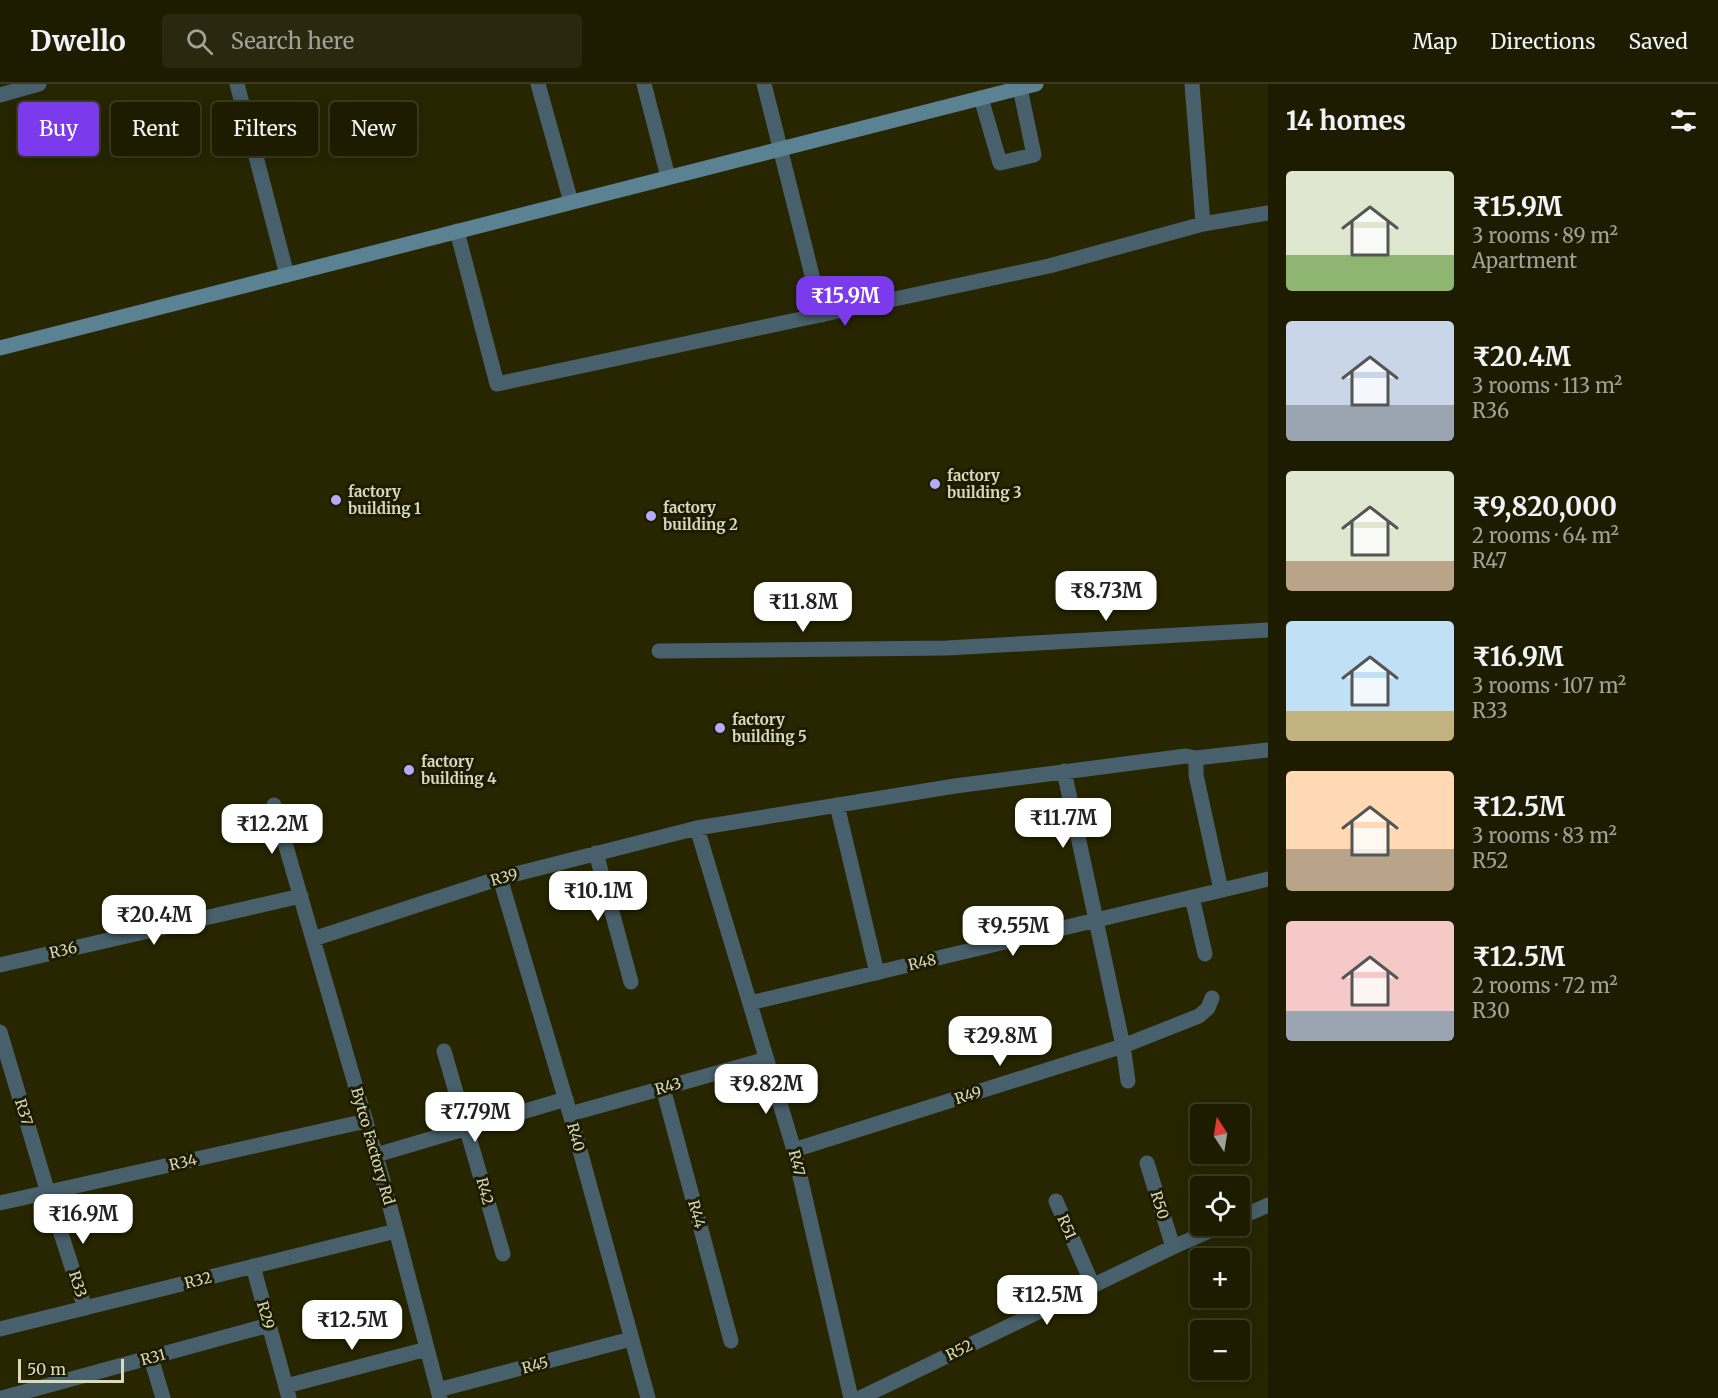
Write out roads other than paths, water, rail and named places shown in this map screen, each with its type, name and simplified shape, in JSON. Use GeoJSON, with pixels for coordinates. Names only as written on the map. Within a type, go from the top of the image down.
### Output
{"type":"FeatureCollection","features":[{"type":"Feature","properties":{"kind":"street"},"geometry":{"type":"LineString","coordinates":[[0,95],[39,84]]}},
{"type":"Feature","properties":{"kind":"street"},"geometry":{"type":"LineString","coordinates":[[237,84],[286,275]]}},
{"type":"Feature","properties":{"kind":"street"},"geometry":{"type":"LineString","coordinates":[[538,84],[571,202]]}},
{"type":"Feature","properties":{"kind":"street"},"geometry":{"type":"LineString","coordinates":[[644,84],[668,177]]}},
{"type":"Feature","properties":{"kind":"street"},"geometry":{"type":"LineString","coordinates":[[764,84],[822,315]]}},
{"type":"Feature","properties":{"kind":"street"},"geometry":{"type":"LineString","coordinates":[[0,348],[1036,84]]}},
{"type":"Feature","properties":{"kind":"street"},"geometry":{"type":"LineString","coordinates":[[1192,84],[1203,224]]}},
{"type":"Feature","properties":{"kind":"street"},"geometry":{"type":"LineString","coordinates":[[981,98],[1000,163],[1034,155],[1020,88]]}},
{"type":"Feature","properties":{"kind":"street"},"geometry":{"type":"LineString","coordinates":[[457,231],[497,384],[1049,266],[1203,224],[1268,213]]}},
{"type":"Feature","properties":{"kind":"street"},"geometry":{"type":"LineString","coordinates":[[659,651],[947,648],[1268,630]]}},
{"type":"Feature","properties":{"kind":"street","name":"R39"},"geometry":{"type":"LineString","coordinates":[[313,939],[500,878],[697,828],[955,786],[1064,771],[1186,756],[1196,758],[1268,750]]}},
{"type":"Feature","properties":{"kind":"street"},"geometry":{"type":"LineString","coordinates":[[1196,758],[1196,775],[1221,891]]}},
{"type":"Feature","properties":{"kind":"street"},"geometry":{"type":"LineString","coordinates":[[1064,771],[1123,1046],[1128,1081]]}},
{"type":"Feature","properties":{"kind":"street","name":"Bytco Factory Rd"},"geometry":{"type":"LineString","coordinates":[[274,805],[376,1155],[439,1394]]}},
{"type":"Feature","properties":{"kind":"street"},"geometry":{"type":"LineString","coordinates":[[837,805],[877,972]]}},
{"type":"Feature","properties":{"kind":"street","name":"R47"},"geometry":{"type":"LineString","coordinates":[[697,828],[794,1150],[851,1398]]}},
{"type":"Feature","properties":{"kind":"street"},"geometry":{"type":"LineString","coordinates":[[596,854],[632,981]]}},
{"type":"Feature","properties":{"kind":"street","name":"R40"},"geometry":{"type":"LineString","coordinates":[[500,878],[566,1099],[648,1398]]}},
{"type":"Feature","properties":{"kind":"street","name":"R48"},"geometry":{"type":"LineString","coordinates":[[750,1003],[1268,879]]}},
{"type":"Feature","properties":{"kind":"street","name":"R36"},"geometry":{"type":"LineString","coordinates":[[0,965],[301,896]]}},
{"type":"Feature","properties":{"kind":"street"},"geometry":{"type":"LineString","coordinates":[[1192,897],[1205,954]]}},
{"type":"Feature","properties":{"kind":"street","name":"R49"},"geometry":{"type":"LineString","coordinates":[[794,1150],[1123,1046],[1199,1016],[1208,1008],[1212,998]]}},
{"type":"Feature","properties":{"kind":"street","name":"R37"},"geometry":{"type":"LineString","coordinates":[[0,1032],[48,1193]]}},
{"type":"Feature","properties":{"kind":"street","name":"R42"},"geometry":{"type":"LineString","coordinates":[[444,1051],[468,1128],[502,1254]]}},
{"type":"Feature","properties":{"kind":"street","name":"R43"},"geometry":{"type":"LineString","coordinates":[[570,1114],[767,1059]]}},
{"type":"Feature","properties":{"kind":"street","name":"R44"},"geometry":{"type":"LineString","coordinates":[[663,1088],[731,1341]]}},
{"type":"Feature","properties":{"kind":"street"},"geometry":{"type":"LineString","coordinates":[[376,1155],[566,1099]]}},
{"type":"Feature","properties":{"kind":"street","name":"R34"},"geometry":{"type":"LineString","coordinates":[[0,1203],[366,1121]]}},
{"type":"Feature","properties":{"kind":"street","name":"R50"},"geometry":{"type":"LineString","coordinates":[[1147,1163],[1173,1247]]}},
{"type":"Feature","properties":{"kind":"street","name":"R33"},"geometry":{"type":"LineString","coordinates":[[48,1193],[85,1308]]}},
{"type":"Feature","properties":{"kind":"street","name":"R51"},"geometry":{"type":"LineString","coordinates":[[1056,1201],[1093,1286]]}},
{"type":"Feature","properties":{"kind":"street"},"geometry":{"type":"LineString","coordinates":[[1250,1213],[1268,1205]]}},
{"type":"Feature","properties":{"kind":"street","name":"R32"},"geometry":{"type":"LineString","coordinates":[[0,1329],[396,1231]]}},
{"type":"Feature","properties":{"kind":"street","name":"R52"},"geometry":{"type":"LineString","coordinates":[[860,1398],[1198,1236]]}},
{"type":"Feature","properties":{"kind":"street","name":"R29"},"geometry":{"type":"LineString","coordinates":[[253,1266],[288,1392]]}},
{"type":"Feature","properties":{"kind":"street","name":"R31"},"geometry":{"type":"LineString","coordinates":[[4,1398],[269,1325]]}},
{"type":"Feature","properties":{"kind":"street","name":"R45"},"geometry":{"type":"LineString","coordinates":[[439,1394],[631,1339]]}},
{"type":"Feature","properties":{"kind":"street"},"geometry":{"type":"LineString","coordinates":[[288,1392],[427,1349]]}},
{"type":"Feature","properties":{"kind":"street"},"geometry":{"type":"LineString","coordinates":[[151,1358],[163,1398]]}},
{"type":"Feature","properties":{"kind":"place","name":"factory building 3"},"geometry":{"type":"Point","coordinates":[935,484]}},
{"type":"Feature","properties":{"kind":"place","name":"factory building 1"},"geometry":{"type":"Point","coordinates":[336,500]}},
{"type":"Feature","properties":{"kind":"place","name":"factory building 2"},"geometry":{"type":"Point","coordinates":[651,516]}},
{"type":"Feature","properties":{"kind":"place","name":"factory building 5"},"geometry":{"type":"Point","coordinates":[720,728]}},
{"type":"Feature","properties":{"kind":"place","name":"factory building 4"},"geometry":{"type":"Point","coordinates":[409,770]}}]}
